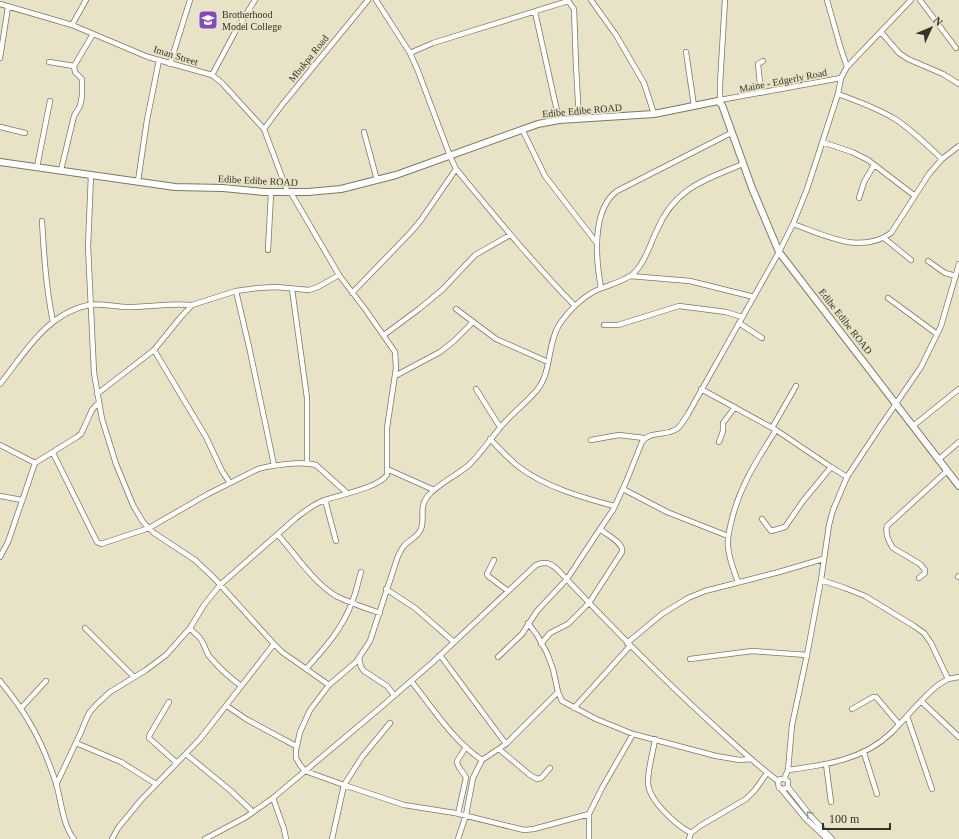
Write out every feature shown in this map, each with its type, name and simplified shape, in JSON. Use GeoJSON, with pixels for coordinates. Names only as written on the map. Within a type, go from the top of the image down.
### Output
{"type":"FeatureCollection","features":[{"type":"Feature","properties":{"kind":"main road","name":"Edibe Edibe ROAD"},"geometry":{"type":"LineString","coordinates":[[0,162],[176,187],[223,188],[271,193],[341,189],[396,175],[538,124],[559,120],[654,114],[720,101],[752,188],[779,252],[959,486]]}},
{"type":"Feature","properties":{"kind":"street"},"geometry":{"type":"LineString","coordinates":[[72,25],[86,0]]}},
{"type":"Feature","properties":{"kind":"street"},"geometry":{"type":"LineString","coordinates":[[212,75],[235,32],[255,0]]}},
{"type":"Feature","properties":{"kind":"street","name":"Mbukpa Road"},"geometry":{"type":"LineString","coordinates":[[264,130],[287,99],[368,0]]}},
{"type":"Feature","properties":{"kind":"street"},"geometry":{"type":"LineString","coordinates":[[376,0],[410,52],[456,169],[510,235],[554,285],[575,306]]}},
{"type":"Feature","properties":{"kind":"street"},"geometry":{"type":"LineString","coordinates":[[591,0],[616,35],[644,83],[654,114]]}},
{"type":"Feature","properties":{"kind":"street"},"geometry":{"type":"LineString","coordinates":[[720,101],[720,76],[725,0]]}},
{"type":"Feature","properties":{"kind":"street"},"geometry":{"type":"LineString","coordinates":[[827,0],[847,67]]}},
{"type":"Feature","properties":{"kind":"street","name":"Maine - Edgerly Road"},"geometry":{"type":"LineString","coordinates":[[720,101],[841,78],[847,67],[911,0]]}},
{"type":"Feature","properties":{"kind":"street"},"geometry":{"type":"LineString","coordinates":[[920,0],[956,48]]}},
{"type":"Feature","properties":{"kind":"street"},"geometry":{"type":"LineString","coordinates":[[170,64],[188,1]]}},
{"type":"Feature","properties":{"kind":"street"},"geometry":{"type":"LineString","coordinates":[[410,52],[433,43],[569,2],[574,9],[579,119]]}},
{"type":"Feature","properties":{"kind":"street","name":"Iman Street"},"geometry":{"type":"LineString","coordinates":[[0,4],[72,25],[130,50],[170,64],[212,75],[222,83],[264,130],[290,193],[339,276],[384,335],[395,352],[395,376],[387,428],[387,469]]}},
{"type":"Feature","properties":{"kind":"street"},"geometry":{"type":"LineString","coordinates":[[0,58],[8,7]]}},
{"type":"Feature","properties":{"kind":"street"},"geometry":{"type":"LineString","coordinates":[[535,12],[559,120]]}},
{"type":"Feature","properties":{"kind":"street"},"geometry":{"type":"LineString","coordinates":[[881,32],[899,53],[959,84]]}},
{"type":"Feature","properties":{"kind":"street"},"geometry":{"type":"LineString","coordinates":[[61,170],[74,116],[80,106],[82,96],[82,79],[75,72],[74,66],[93,34]]}},
{"type":"Feature","properties":{"kind":"street"},"geometry":{"type":"LineString","coordinates":[[686,52],[694,106]]}},
{"type":"Feature","properties":{"kind":"street"},"geometry":{"type":"LineString","coordinates":[[138,181],[147,120],[159,60]]}},
{"type":"Feature","properties":{"kind":"street"},"geometry":{"type":"LineString","coordinates":[[762,93],[758,64],[763,61]]}},
{"type":"Feature","properties":{"kind":"street"},"geometry":{"type":"LineString","coordinates":[[49,62],[74,66]]}},
{"type":"Feature","properties":{"kind":"street"},"geometry":{"type":"LineString","coordinates":[[591,440],[619,435],[644,438],[651,435],[669,432],[677,429],[688,414],[779,252],[793,224],[807,189],[838,94],[841,78]]}},
{"type":"Feature","properties":{"kind":"street"},"geometry":{"type":"LineString","coordinates":[[838,94],[871,106],[896,120],[923,141],[942,159]]}},
{"type":"Feature","properties":{"kind":"street"},"geometry":{"type":"LineString","coordinates":[[38,167],[50,101]]}},
{"type":"Feature","properties":{"kind":"street"},"geometry":{"type":"LineString","coordinates":[[0,127],[25,133]]}},
{"type":"Feature","properties":{"kind":"street"},"geometry":{"type":"LineString","coordinates":[[522,129],[544,176],[596,242]]}},
{"type":"Feature","properties":{"kind":"street"},"geometry":{"type":"LineString","coordinates":[[364,132],[377,180]]}},
{"type":"Feature","properties":{"kind":"street"},"geometry":{"type":"LineString","coordinates":[[600,288],[597,270],[596,242],[606,202],[613,194],[732,133]]}},
{"type":"Feature","properties":{"kind":"street"},"geometry":{"type":"LineString","coordinates":[[822,142],[852,152],[874,165],[915,196]]}},
{"type":"Feature","properties":{"kind":"street"},"geometry":{"type":"LineString","coordinates":[[793,224],[856,244],[868,243],[884,238],[891,233],[929,174],[942,159],[959,146]]}},
{"type":"Feature","properties":{"kind":"street"},"geometry":{"type":"LineString","coordinates":[[590,814],[554,824],[524,830],[458,814],[404,805],[305,771],[296,758],[296,746],[300,732],[310,710],[329,686],[359,658],[370,642],[386,589],[401,550],[420,531],[425,500],[434,490],[471,463],[500,427],[542,383],[558,327],[575,306],[600,288],[630,276],[641,265],[664,214],[684,192],[706,179],[743,164]]}},
{"type":"Feature","properties":{"kind":"street"},"geometry":{"type":"LineString","coordinates":[[859,198],[864,182],[874,165]]}},
{"type":"Feature","properties":{"kind":"street"},"geometry":{"type":"LineString","coordinates":[[352,293],[411,232],[456,169]]}},
{"type":"Feature","properties":{"kind":"street"},"geometry":{"type":"LineString","coordinates":[[91,175],[88,246],[94,373],[106,434],[116,464],[136,512],[149,528],[191,557],[210,574],[274,644],[329,686]]}},
{"type":"Feature","properties":{"kind":"street"},"geometry":{"type":"LineString","coordinates":[[268,250],[271,193]]}},
{"type":"Feature","properties":{"kind":"street"},"geometry":{"type":"LineString","coordinates":[[42,221],[48,299],[53,322]]}},
{"type":"Feature","properties":{"kind":"street"},"geometry":{"type":"LineString","coordinates":[[384,335],[442,290],[475,255],[510,235]]}},
{"type":"Feature","properties":{"kind":"street"},"geometry":{"type":"LineString","coordinates":[[884,238],[911,260]]}},
{"type":"Feature","properties":{"kind":"street"},"geometry":{"type":"LineString","coordinates":[[928,261],[945,273],[956,276]]}},
{"type":"Feature","properties":{"kind":"street"},"geometry":{"type":"LineString","coordinates":[[778,782],[780,779],[784,779],[788,770],[792,725],[807,655],[821,580],[829,525],[833,510],[847,477],[921,367],[946,312],[959,267]]}},
{"type":"Feature","properties":{"kind":"street"},"geometry":{"type":"LineString","coordinates":[[0,384],[40,334],[53,322],[66,313],[90,305],[128,307],[177,304],[192,305],[236,291],[276,287],[309,290],[339,276]]}},
{"type":"Feature","properties":{"kind":"street"},"geometry":{"type":"LineString","coordinates":[[630,276],[690,281],[754,297]]}},
{"type":"Feature","properties":{"kind":"street"},"geometry":{"type":"LineString","coordinates":[[292,289],[307,398],[307,464]]}},
{"type":"Feature","properties":{"kind":"street"},"geometry":{"type":"LineString","coordinates":[[236,291],[274,465]]}},
{"type":"Feature","properties":{"kind":"street"},"geometry":{"type":"LineString","coordinates":[[888,298],[937,334]]}},
{"type":"Feature","properties":{"kind":"street"},"geometry":{"type":"LineString","coordinates":[[97,394],[154,350],[192,305]]}},
{"type":"Feature","properties":{"kind":"street"},"geometry":{"type":"LineString","coordinates":[[604,325],[618,325],[678,306],[726,312],[742,317]]}},
{"type":"Feature","properties":{"kind":"street"},"geometry":{"type":"LineString","coordinates":[[456,309],[496,339],[548,362]]}},
{"type":"Feature","properties":{"kind":"street"},"geometry":{"type":"LineString","coordinates":[[395,376],[440,352],[454,341],[473,322]]}},
{"type":"Feature","properties":{"kind":"street"},"geometry":{"type":"LineString","coordinates":[[739,323],[762,338]]}},
{"type":"Feature","properties":{"kind":"street"},"geometry":{"type":"LineString","coordinates":[[154,350],[206,437],[222,471],[230,483]]}},
{"type":"Feature","properties":{"kind":"street"},"geometry":{"type":"LineString","coordinates":[[738,582],[728,548],[728,536],[734,510],[745,481],[796,386]]}},
{"type":"Feature","properties":{"kind":"street"},"geometry":{"type":"LineString","coordinates":[[476,389],[500,427]]}},
{"type":"Feature","properties":{"kind":"street"},"geometry":{"type":"LineString","coordinates":[[702,389],[774,429],[831,468],[847,477]]}},
{"type":"Feature","properties":{"kind":"street"},"geometry":{"type":"LineString","coordinates":[[913,426],[959,389]]}},
{"type":"Feature","properties":{"kind":"street"},"geometry":{"type":"LineString","coordinates":[[0,557],[8,542],[35,463],[53,453],[80,434],[88,416],[99,402]]}},
{"type":"Feature","properties":{"kind":"street"},"geometry":{"type":"LineString","coordinates":[[719,442],[723,431],[723,423],[736,407]]}},
{"type":"Feature","properties":{"kind":"street"},"geometry":{"type":"LineString","coordinates":[[498,658],[522,634],[528,623],[567,579],[614,506],[623,489],[644,438]]}},
{"type":"Feature","properties":{"kind":"street"},"geometry":{"type":"LineString","coordinates":[[490,439],[520,467],[533,476],[589,500],[614,506]]}},
{"type":"Feature","properties":{"kind":"street"},"geometry":{"type":"LineString","coordinates":[[938,460],[959,442]]}},
{"type":"Feature","properties":{"kind":"street"},"geometry":{"type":"LineString","coordinates":[[0,445],[35,463]]}},
{"type":"Feature","properties":{"kind":"street"},"geometry":{"type":"LineString","coordinates":[[53,453],[98,544],[149,528],[208,494],[258,469],[274,465],[316,465],[347,493]]}},
{"type":"Feature","properties":{"kind":"street"},"geometry":{"type":"LineString","coordinates":[[762,519],[771,531],[785,527],[803,501],[831,468]]}},
{"type":"Feature","properties":{"kind":"street"},"geometry":{"type":"LineString","coordinates":[[56,784],[89,713],[97,704],[110,692],[166,656],[190,628],[204,605],[220,585],[296,518],[309,508],[325,500],[381,481],[387,476],[387,469],[434,490]]}},
{"type":"Feature","properties":{"kind":"street"},"geometry":{"type":"LineString","coordinates":[[919,578],[925,573],[925,570],[920,564],[893,548],[890,544],[886,529],[887,526],[947,471]]}},
{"type":"Feature","properties":{"kind":"street"},"geometry":{"type":"LineString","coordinates":[[623,489],[667,512],[728,536]]}},
{"type":"Feature","properties":{"kind":"street"},"geometry":{"type":"LineString","coordinates":[[0,496],[22,500]]}},
{"type":"Feature","properties":{"kind":"street"},"geometry":{"type":"LineString","coordinates":[[325,500],[336,541]]}},
{"type":"Feature","properties":{"kind":"street"},"geometry":{"type":"LineString","coordinates":[[541,644],[550,633],[568,624],[589,603],[623,550],[621,546],[600,529]]}},
{"type":"Feature","properties":{"kind":"street"},"geometry":{"type":"LineString","coordinates":[[278,535],[320,583],[336,596],[380,613]]}},
{"type":"Feature","properties":{"kind":"street"},"geometry":{"type":"LineString","coordinates":[[574,708],[628,644],[662,614],[688,598],[738,582],[780,572],[823,559]]}},
{"type":"Feature","properties":{"kind":"street"},"geometry":{"type":"LineString","coordinates":[[494,560],[487,574],[508,591]]}},
{"type":"Feature","properties":{"kind":"street"},"geometry":{"type":"LineString","coordinates":[[205,839],[254,812],[273,798],[411,681],[536,565],[545,562],[551,564],[567,579],[628,644],[678,693],[778,782],[778,786],[810,824],[827,839]]}},
{"type":"Feature","properties":{"kind":"street"},"geometry":{"type":"LineString","coordinates":[[306,669],[334,636],[352,603],[360,572]]}},
{"type":"Feature","properties":{"kind":"street"},"geometry":{"type":"LineString","coordinates":[[821,580],[865,596],[924,633],[931,643],[948,679]]}},
{"type":"Feature","properties":{"kind":"street"},"geometry":{"type":"LineString","coordinates":[[386,589],[415,608],[454,642]]}},
{"type":"Feature","properties":{"kind":"street"},"geometry":{"type":"LineString","coordinates":[[528,623],[547,653],[562,701],[574,708],[633,734],[716,756],[740,760],[751,759]]}},
{"type":"Feature","properties":{"kind":"street"},"geometry":{"type":"LineString","coordinates":[[85,628],[134,677]]}},
{"type":"Feature","properties":{"kind":"street"},"geometry":{"type":"LineString","coordinates":[[190,628],[199,637],[207,653],[218,664],[222,671],[241,686]]}},
{"type":"Feature","properties":{"kind":"street"},"geometry":{"type":"LineString","coordinates":[[112,839],[118,828],[156,784],[186,754],[227,706],[274,644]]}},
{"type":"Feature","properties":{"kind":"street"},"geometry":{"type":"LineString","coordinates":[[690,659],[752,651],[807,655]]}},
{"type":"Feature","properties":{"kind":"street"},"geometry":{"type":"LineString","coordinates":[[440,655],[506,744]]}},
{"type":"Feature","properties":{"kind":"street"},"geometry":{"type":"LineString","coordinates":[[359,658],[361,667],[364,671],[387,686],[394,695]]}},
{"type":"Feature","properties":{"kind":"street"},"geometry":{"type":"LineString","coordinates":[[788,770],[826,764],[864,753],[889,734],[938,685],[948,679],[959,677]]}},
{"type":"Feature","properties":{"kind":"street"},"geometry":{"type":"LineString","coordinates":[[0,681],[21,708],[43,747],[56,784],[68,829],[73,839]]}},
{"type":"Feature","properties":{"kind":"street"},"geometry":{"type":"LineString","coordinates":[[21,708],[46,681]]}},
{"type":"Feature","properties":{"kind":"street"},"geometry":{"type":"LineString","coordinates":[[411,681],[451,732],[482,760]]}},
{"type":"Feature","properties":{"kind":"street"},"geometry":{"type":"LineString","coordinates":[[458,839],[466,816],[473,778],[482,760],[506,744],[558,692]]}},
{"type":"Feature","properties":{"kind":"street"},"geometry":{"type":"LineString","coordinates":[[852,709],[873,697],[876,697],[899,724]]}},
{"type":"Feature","properties":{"kind":"street"},"geometry":{"type":"LineString","coordinates":[[921,701],[959,737]]}},
{"type":"Feature","properties":{"kind":"street"},"geometry":{"type":"LineString","coordinates":[[169,702],[149,738],[177,762]]}},
{"type":"Feature","properties":{"kind":"street"},"geometry":{"type":"LineString","coordinates":[[227,706],[246,719],[296,746]]}},
{"type":"Feature","properties":{"kind":"street"},"geometry":{"type":"LineString","coordinates":[[907,716],[932,789]]}},
{"type":"Feature","properties":{"kind":"street"},"geometry":{"type":"LineString","coordinates":[[332,839],[344,785],[362,757],[390,723]]}},
{"type":"Feature","properties":{"kind":"street"},"geometry":{"type":"LineString","coordinates":[[589,839],[590,814],[602,788],[633,734]]}},
{"type":"Feature","properties":{"kind":"street"},"geometry":{"type":"LineString","coordinates":[[656,739],[648,782],[649,790],[654,799],[676,824],[691,833]]}},
{"type":"Feature","properties":{"kind":"street"},"geometry":{"type":"LineString","coordinates":[[76,743],[121,762],[156,784]]}},
{"type":"Feature","properties":{"kind":"street"},"geometry":{"type":"LineString","coordinates":[[458,814],[466,778],[465,774],[458,767],[456,761],[466,747]]}},
{"type":"Feature","properties":{"kind":"street"},"geometry":{"type":"LineString","coordinates":[[499,749],[537,779],[541,778],[550,768]]}},
{"type":"Feature","properties":{"kind":"street"},"geometry":{"type":"LineString","coordinates":[[864,753],[877,794]]}},
{"type":"Feature","properties":{"kind":"street"},"geometry":{"type":"LineString","coordinates":[[186,754],[254,812]]}},
{"type":"Feature","properties":{"kind":"street"},"geometry":{"type":"LineString","coordinates":[[826,764],[831,802]]}},
{"type":"Feature","properties":{"kind":"street"},"geometry":{"type":"LineString","coordinates":[[689,839],[691,833],[700,826],[742,803],[751,795],[767,773]]}},
{"type":"Feature","properties":{"kind":"street"},"geometry":{"type":"LineString","coordinates":[[784,779],[788,783],[788,787],[809,814],[832,839]]}},
{"type":"Feature","properties":{"kind":"street"},"geometry":{"type":"LineString","coordinates":[[782,790],[788,787]]}},
{"type":"Feature","properties":{"kind":"street"},"geometry":{"type":"LineString","coordinates":[[273,798],[286,839]]}},
{"type":"Feature","properties":{"kind":"place","name":"Brotherhood Model College"},"geometry":{"type":"Point","coordinates":[208,20]}}]}
